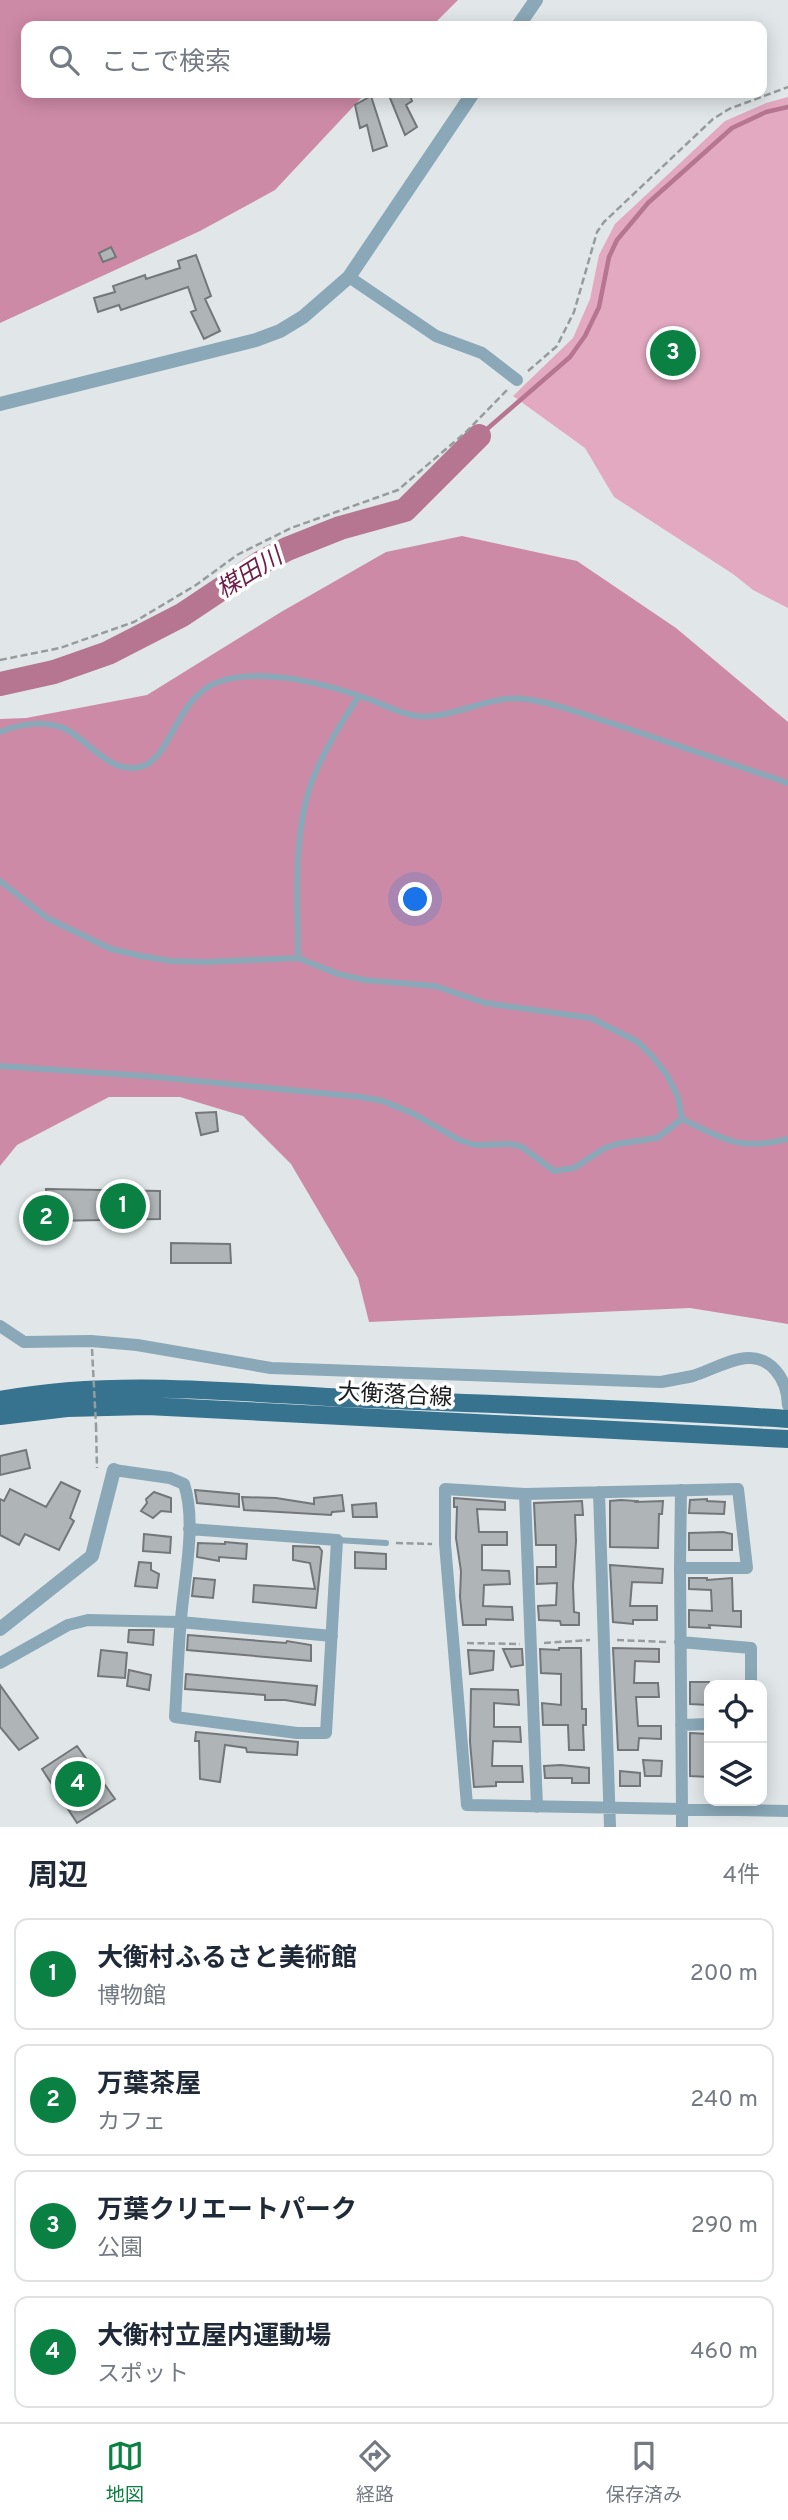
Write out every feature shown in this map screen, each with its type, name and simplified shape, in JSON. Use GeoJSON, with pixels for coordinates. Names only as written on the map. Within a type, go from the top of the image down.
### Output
{"type":"FeatureCollection","features":[{"type":"Feature","properties":{"kind":"main road","name":"大衡落合線"},"geometry":{"type":"LineString","coordinates":[[0,1400],[65,1391],[190,1390],[628,1409],[788,1419]]}},
{"type":"Feature","properties":{"kind":"main road","name":"大衡落合線"},"geometry":{"type":"LineString","coordinates":[[0,1416],[67,1408],[147,1406],[788,1439]]}},
{"type":"Feature","properties":{"kind":"street"},"geometry":{"type":"LineString","coordinates":[[521,21],[536,0]]}},
{"type":"Feature","properties":{"kind":"street"},"geometry":{"type":"LineString","coordinates":[[0,404],[256,340],[280,331],[303,317],[349,277],[470,98]]}},
{"type":"Feature","properties":{"kind":"street"},"geometry":{"type":"LineString","coordinates":[[349,277],[436,336],[482,353],[517,380]]}},
{"type":"Feature","properties":{"kind":"street"},"geometry":{"type":"LineString","coordinates":[[0,1326],[24,1342],[91,1341],[137,1345],[271,1368],[661,1382],[694,1375],[743,1358],[757,1359],[778,1370],[784,1382],[788,1405]]}},
{"type":"Feature","properties":{"kind":"street"},"geometry":{"type":"LineString","coordinates":[[0,1629],[92,1556],[114,1470],[170,1478],[184,1485],[189,1497],[175,1717],[297,1733],[326,1733],[337,1540],[189,1528]]}},
{"type":"Feature","properties":{"kind":"street"},"geometry":{"type":"LineString","coordinates":[[680,1569],[747,1569],[738,1489],[525,1494],[445,1489],[445,1544],[467,1805],[788,1811]]}},
{"type":"Feature","properties":{"kind":"street"},"geometry":{"type":"LineString","coordinates":[[681,1490],[682,1827]]}},
{"type":"Feature","properties":{"kind":"street"},"geometry":{"type":"LineString","coordinates":[[599,1492],[610,1827]]}},
{"type":"Feature","properties":{"kind":"street"},"geometry":{"type":"LineString","coordinates":[[525,1494],[537,1807]]}},
{"type":"Feature","properties":{"kind":"street"},"geometry":{"type":"LineString","coordinates":[[0,1663],[68,1625],[88,1620],[180,1622],[332,1636]]}},
{"type":"Feature","properties":{"kind":"street"},"geometry":{"type":"LineString","coordinates":[[680,1642],[751,1648],[751,1680]]}},
{"type":"Feature","properties":{"kind":"street"},"geometry":{"type":"LineString","coordinates":[[681,1725],[704,1724]]}},
{"type":"Feature","properties":{"kind":"lane"},"geometry":{"type":"LineString","coordinates":[[0,732],[14,727],[48,724],[66,729],[110,762],[125,768],[142,767],[155,758],[193,698],[220,681],[256,676],[284,678],[359,696],[412,715],[429,716],[496,699],[528,699],[598,719],[788,783]]}},
{"type":"Feature","properties":{"kind":"lane"},"geometry":{"type":"LineString","coordinates":[[298,958],[300,834],[305,806],[321,760],[359,696]]}},
{"type":"Feature","properties":{"kind":"lane"},"geometry":{"type":"LineString","coordinates":[[0,881],[47,918],[111,948],[171,961],[298,958],[338,974],[364,980],[435,986],[485,1003],[592,1018],[638,1042],[653,1057],[667,1074],[678,1097],[682,1119]]}},
{"type":"Feature","properties":{"kind":"lane"},"geometry":{"type":"LineString","coordinates":[[0,1066],[145,1076],[383,1101],[414,1114],[458,1140],[475,1145],[511,1144],[522,1147],[554,1171],[574,1168],[605,1148],[617,1144],[657,1138],[682,1119]]}},
{"type":"Feature","properties":{"kind":"lane"},"geometry":{"type":"LineString","coordinates":[[682,1119],[726,1141],[744,1145],[763,1145],[788,1139]]}},
{"type":"Feature","properties":{"kind":"lane"},"geometry":{"type":"LineString","coordinates":[[337,1540],[386,1543]]}},
{"type":"Feature","properties":{"kind":"path"},"geometry":{"type":"LineString","coordinates":[[767,94],[788,87]]}},
{"type":"Feature","properties":{"kind":"path"},"geometry":{"type":"LineString","coordinates":[[0,660],[60,648],[134,622],[196,585],[237,555],[291,528],[398,490],[466,432],[517,380],[557,346],[574,313],[594,240],[604,222],[713,119],[729,108],[757,98]]}},
{"type":"Feature","properties":{"kind":"path"},"geometry":{"type":"LineString","coordinates":[[92,1349],[97,1468]]}},
{"type":"Feature","properties":{"kind":"path"},"geometry":{"type":"LineString","coordinates":[[386,1543],[445,1544]]}},
{"type":"Feature","properties":{"kind":"path"},"geometry":{"type":"LineString","coordinates":[[453,1643],[531,1644],[604,1640],[680,1642]]}},
{"type":"Feature","properties":{"kind":"shaded area"},"geometry":{"type":"Polygon","coordinates":[[[0,0],[458,0],[437,21],[21,21],[21,98],[361,98],[275,190],[200,231],[0,323],[0,0]]]}},
{"type":"Feature","properties":{"kind":"shaded area"},"geometry":{"type":"Polygon","coordinates":[[[788,97],[788,608],[753,590],[733,574],[614,497],[585,448],[513,396],[573,338],[590,299],[599,255],[615,224],[725,121],[766,103],[788,97]]]}},
{"type":"Feature","properties":{"kind":"shaded area"},"geometry":{"type":"Polygon","coordinates":[[[462,536],[577,561],[676,628],[788,722],[788,1324],[690,1308],[369,1322],[358,1278],[291,1164],[243,1116],[180,1097],[109,1097],[17,1145],[0,1166],[0,719],[26,718],[147,695],[281,612],[386,552],[462,536]]]}},
{"type":"Feature","properties":{"kind":"building"},"geometry":{"type":"Polygon","coordinates":[[[372,98],[387,146],[373,151],[367,125],[360,128],[355,105],[372,98]]]}},
{"type":"Feature","properties":{"kind":"building"},"geometry":{"type":"Polygon","coordinates":[[[390,98],[411,98],[412,101],[406,105],[417,127],[405,135],[390,98]]]}},
{"type":"Feature","properties":{"kind":"building"},"geometry":{"type":"Polygon","coordinates":[[[111,247],[116,257],[103,262],[99,253],[111,247]]]}},
{"type":"Feature","properties":{"kind":"building"},"geometry":{"type":"Polygon","coordinates":[[[196,255],[211,296],[205,299],[220,331],[204,339],[191,312],[196,310],[188,287],[121,310],[119,305],[98,312],[94,298],[115,292],[113,286],[145,275],[146,279],[180,268],[178,261],[196,255]]]}},
{"type":"Feature","properties":{"kind":"building"},"geometry":{"type":"Polygon","coordinates":[[[216,1112],[218,1131],[201,1135],[196,1113],[216,1112]]]}},
{"type":"Feature","properties":{"kind":"building"},"geometry":{"type":"Polygon","coordinates":[[[46,1189],[160,1191],[160,1219],[49,1221],[46,1189]]]}},
{"type":"Feature","properties":{"kind":"building"},"geometry":{"type":"Polygon","coordinates":[[[171,1243],[230,1244],[231,1263],[171,1263],[171,1243]]]}},
{"type":"Feature","properties":{"kind":"building"},"geometry":{"type":"Polygon","coordinates":[[[26,1450],[30,1468],[0,1475],[0,1456],[26,1450]]]}},
{"type":"Feature","properties":{"kind":"building"},"geometry":{"type":"Polygon","coordinates":[[[61,1482],[80,1491],[70,1518],[74,1521],[59,1550],[25,1534],[19,1545],[0,1535],[0,1499],[4,1501],[10,1489],[46,1507],[61,1482]]]}},
{"type":"Feature","properties":{"kind":"building"},"geometry":{"type":"Polygon","coordinates":[[[195,1490],[239,1494],[239,1507],[197,1503],[195,1490]]]}},
{"type":"Feature","properties":{"kind":"building"},"geometry":{"type":"Polygon","coordinates":[[[154,1492],[171,1498],[171,1512],[161,1511],[153,1518],[141,1511],[147,1503],[146,1499],[154,1492]]]}},
{"type":"Feature","properties":{"kind":"building"},"geometry":{"type":"Polygon","coordinates":[[[342,1495],[344,1511],[332,1512],[331,1515],[244,1510],[242,1497],[276,1498],[314,1504],[314,1498],[342,1495]]]}},
{"type":"Feature","properties":{"kind":"building"},"geometry":{"type":"Polygon","coordinates":[[[454,1498],[505,1502],[505,1510],[477,1509],[479,1532],[507,1532],[507,1545],[482,1545],[482,1570],[509,1571],[510,1584],[484,1585],[483,1606],[512,1607],[513,1620],[486,1619],[486,1625],[463,1625],[461,1571],[456,1538],[457,1507],[454,1507],[454,1498]]]}},
{"type":"Feature","properties":{"kind":"building"},"geometry":{"type":"Polygon","coordinates":[[[690,1500],[725,1502],[724,1514],[689,1513],[690,1500]]]}},
{"type":"Feature","properties":{"kind":"building"},"geometry":{"type":"Polygon","coordinates":[[[582,1501],[583,1515],[575,1515],[573,1586],[574,1612],[579,1613],[579,1625],[561,1625],[560,1621],[539,1620],[538,1606],[556,1605],[557,1583],[537,1584],[537,1567],[556,1567],[556,1545],[536,1545],[534,1503],[582,1501]]]}},
{"type":"Feature","properties":{"kind":"building"},"geometry":{"type":"Polygon","coordinates":[[[610,1501],[663,1501],[662,1514],[659,1514],[658,1548],[610,1547],[610,1501]]]}},
{"type":"Feature","properties":{"kind":"building"},"geometry":{"type":"Polygon","coordinates":[[[376,1503],[377,1517],[353,1517],[352,1505],[376,1503]]]}},
{"type":"Feature","properties":{"kind":"building"},"geometry":{"type":"Polygon","coordinates":[[[689,1533],[732,1534],[732,1550],[689,1550],[689,1533]]]}},
{"type":"Feature","properties":{"kind":"building"},"geometry":{"type":"Polygon","coordinates":[[[144,1534],[171,1537],[170,1553],[143,1551],[144,1534]]]}},
{"type":"Feature","properties":{"kind":"building"},"geometry":{"type":"Polygon","coordinates":[[[198,1543],[247,1544],[246,1559],[219,1557],[219,1561],[197,1557],[198,1543]]]}},
{"type":"Feature","properties":{"kind":"building"},"geometry":{"type":"Polygon","coordinates":[[[293,1546],[319,1547],[322,1551],[316,1608],[253,1602],[254,1585],[315,1589],[310,1563],[293,1560],[293,1546]]]}},
{"type":"Feature","properties":{"kind":"building"},"geometry":{"type":"Polygon","coordinates":[[[355,1552],[386,1554],[386,1569],[355,1568],[355,1552]]]}},
{"type":"Feature","properties":{"kind":"building"},"geometry":{"type":"Polygon","coordinates":[[[139,1562],[151,1563],[151,1570],[159,1574],[157,1588],[135,1586],[139,1562]]]}},
{"type":"Feature","properties":{"kind":"building"},"geometry":{"type":"Polygon","coordinates":[[[610,1565],[663,1569],[662,1583],[632,1582],[630,1606],[657,1606],[657,1620],[633,1620],[633,1624],[613,1622],[610,1565]]]}},
{"type":"Feature","properties":{"kind":"building"},"geometry":{"type":"Polygon","coordinates":[[[194,1578],[215,1580],[213,1598],[192,1596],[194,1578]]]}},
{"type":"Feature","properties":{"kind":"building"},"geometry":{"type":"Polygon","coordinates":[[[689,1578],[732,1578],[733,1611],[741,1611],[741,1627],[689,1627],[689,1610],[712,1611],[711,1590],[689,1589],[689,1578]]]}},
{"type":"Feature","properties":{"kind":"building"},"geometry":{"type":"Polygon","coordinates":[[[129,1630],[154,1630],[153,1645],[128,1642],[129,1630]]]}},
{"type":"Feature","properties":{"kind":"building"},"geometry":{"type":"Polygon","coordinates":[[[188,1635],[311,1645],[311,1661],[187,1650],[188,1635]]]}},
{"type":"Feature","properties":{"kind":"building"},"geometry":{"type":"Polygon","coordinates":[[[581,1648],[582,1709],[586,1709],[586,1725],[583,1725],[584,1750],[569,1750],[568,1725],[543,1725],[542,1703],[561,1705],[561,1674],[541,1673],[540,1649],[581,1648]]]}},
{"type":"Feature","properties":{"kind":"building"},"geometry":{"type":"Polygon","coordinates":[[[613,1648],[659,1649],[659,1662],[635,1661],[634,1683],[658,1683],[659,1697],[636,1697],[638,1726],[661,1726],[661,1739],[639,1738],[638,1750],[618,1750],[613,1648]]]}},
{"type":"Feature","properties":{"kind":"building"},"geometry":{"type":"Polygon","coordinates":[[[503,1649],[522,1649],[523,1665],[511,1667],[503,1649]]]}},
{"type":"Feature","properties":{"kind":"building"},"geometry":{"type":"Polygon","coordinates":[[[101,1650],[127,1653],[125,1678],[98,1676],[101,1650]]]}},
{"type":"Feature","properties":{"kind":"building"},"geometry":{"type":"Polygon","coordinates":[[[468,1650],[494,1651],[493,1670],[470,1674],[468,1650]]]}},
{"type":"Feature","properties":{"kind":"building"},"geometry":{"type":"Polygon","coordinates":[[[129,1670],[151,1675],[149,1690],[127,1686],[129,1670]]]}},
{"type":"Feature","properties":{"kind":"building"},"geometry":{"type":"Polygon","coordinates":[[[186,1674],[317,1686],[315,1705],[265,1700],[265,1695],[185,1689],[186,1674]]]}},
{"type":"Feature","properties":{"kind":"building"},"geometry":{"type":"Polygon","coordinates":[[[690,1682],[704,1682],[704,1705],[690,1704],[690,1682]]]}},
{"type":"Feature","properties":{"kind":"building"},"geometry":{"type":"Polygon","coordinates":[[[0,1685],[38,1738],[19,1750],[0,1727],[0,1685]]]}},
{"type":"Feature","properties":{"kind":"building"},"geometry":{"type":"Polygon","coordinates":[[[471,1689],[518,1690],[519,1705],[494,1703],[494,1727],[520,1727],[521,1742],[493,1741],[492,1766],[522,1766],[523,1782],[496,1782],[496,1786],[474,1787],[470,1742],[471,1689]]]}},
{"type":"Feature","properties":{"kind":"building"},"geometry":{"type":"Polygon","coordinates":[[[196,1732],[298,1742],[297,1755],[247,1752],[246,1748],[225,1745],[220,1782],[200,1779],[199,1741],[195,1741],[196,1732]]]}},
{"type":"Feature","properties":{"kind":"building"},"geometry":{"type":"Polygon","coordinates":[[[690,1733],[704,1734],[704,1777],[690,1776],[690,1733]]]}},
{"type":"Feature","properties":{"kind":"building"},"geometry":{"type":"Polygon","coordinates":[[[77,1746],[115,1799],[77,1823],[42,1769],[77,1746]]]}},
{"type":"Feature","properties":{"kind":"building"},"geometry":{"type":"Polygon","coordinates":[[[643,1760],[662,1761],[661,1776],[645,1776],[643,1760]]]}},
{"type":"Feature","properties":{"kind":"building"},"geometry":{"type":"Polygon","coordinates":[[[544,1766],[589,1768],[589,1783],[572,1783],[572,1778],[545,1778],[544,1766]]]}},
{"type":"Feature","properties":{"kind":"building"},"geometry":{"type":"Polygon","coordinates":[[[620,1771],[640,1773],[640,1786],[620,1786],[620,1771]]]}},
{"type":"Feature","properties":{"kind":"waterway"},"geometry":{"type":"LineString","coordinates":[[479,436],[570,357],[585,336],[599,307],[609,257],[617,240],[648,203],[732,128],[766,112],[788,107]]}},
{"type":"Feature","properties":{"kind":"waterway","name":"楳田川"},"geometry":{"type":"LineString","coordinates":[[0,684],[54,672],[108,653],[182,615],[260,563],[287,549],[340,528],[405,510],[479,436]]}},
{"type":"Feature","properties":{"kind":"place","name":"万葉クリエートパーク"},"geometry":{"type":"Point","coordinates":[673,353]}},
{"type":"Feature","properties":{"kind":"place","name":"大衡村ふるさと美術館"},"geometry":{"type":"Point","coordinates":[123,1206]}},
{"type":"Feature","properties":{"kind":"place","name":"万葉茶屋"},"geometry":{"type":"Point","coordinates":[46,1218]}},
{"type":"Feature","properties":{"kind":"place","name":"大衡村立屋内運動場"},"geometry":{"type":"Point","coordinates":[78,1784]}}]}
